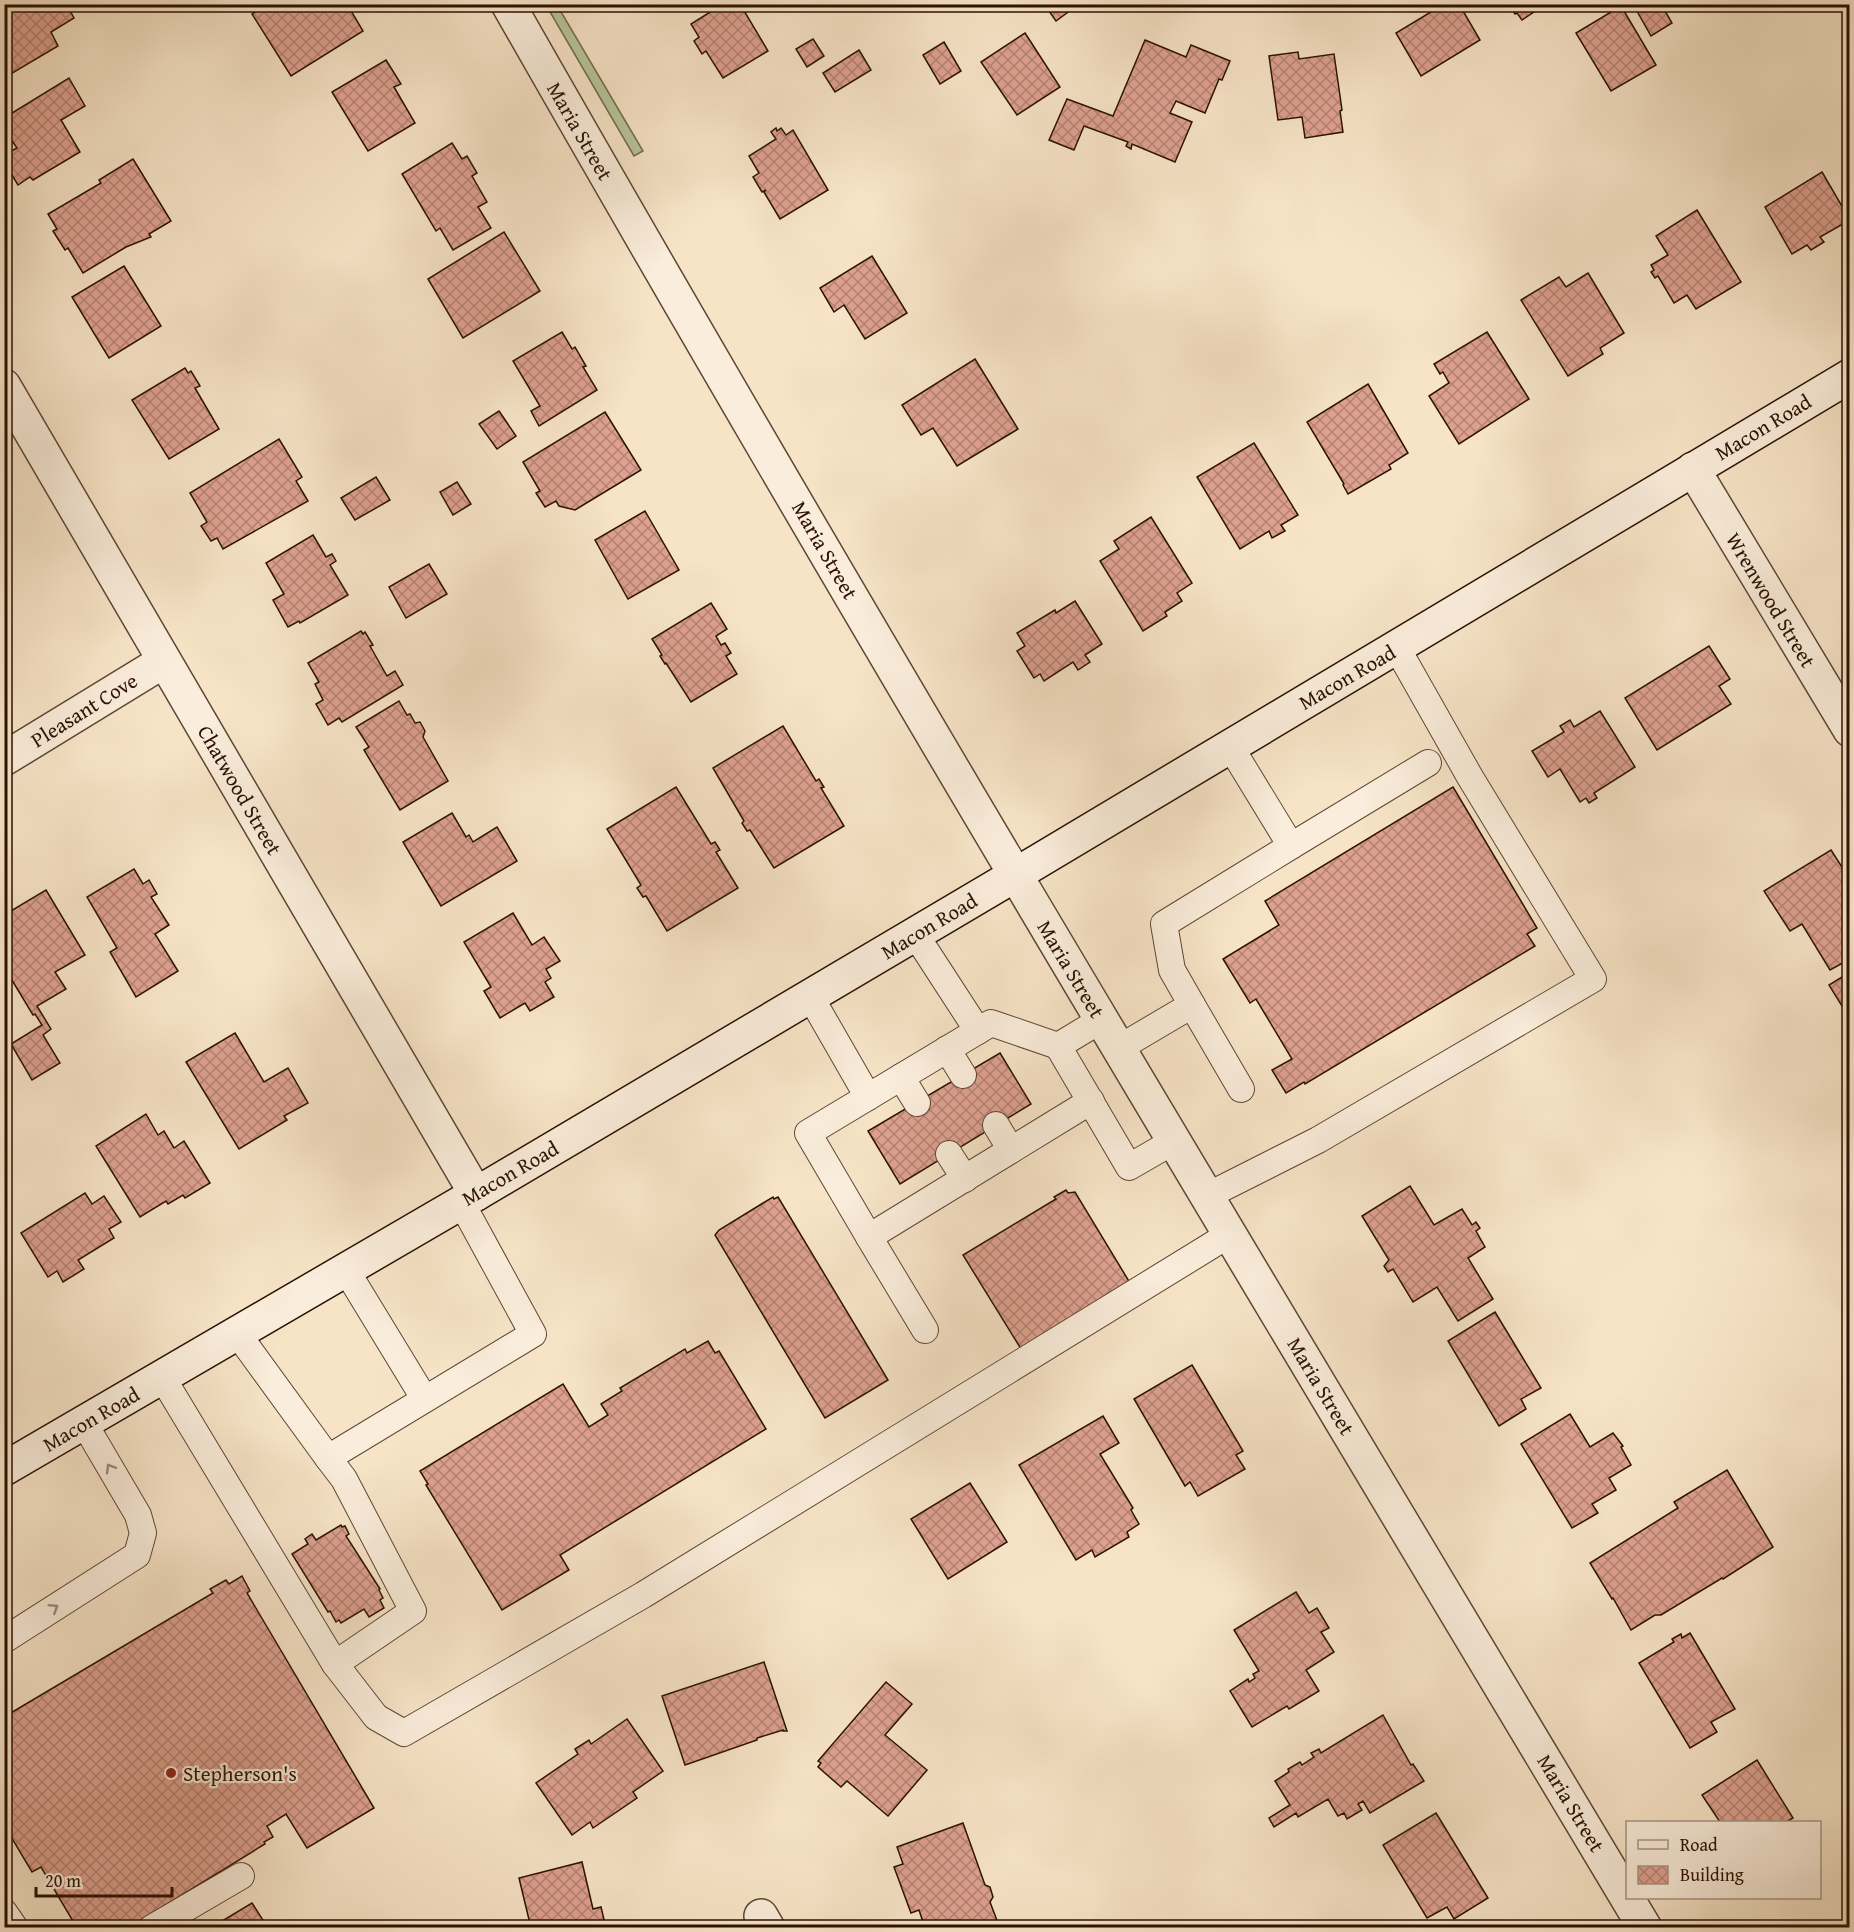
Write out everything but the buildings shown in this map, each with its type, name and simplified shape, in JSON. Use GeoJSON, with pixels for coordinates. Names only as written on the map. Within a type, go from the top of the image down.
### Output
{"type":"FeatureCollection","features":[{"type":"Feature","properties":{"kind":"street","name":"Maria Street"},"geometry":{"type":"LineString","coordinates":[[508,4],[618,198],[1015,875],[1626,1896]]}},
{"type":"Feature","properties":{"kind":"street","name":"Macon Road"},"geometry":{"type":"LineString","coordinates":[[4,1469],[1015,875],[1850,376]]}},
{"type":"Feature","properties":{"kind":"street","name":"Chatwood Street"},"geometry":{"type":"LineString","coordinates":[[4,386],[165,661],[468,1198]]}},
{"type":"Feature","properties":{"kind":"street","name":"Wrenwood Street"},"geometry":{"type":"LineString","coordinates":[[1693,469],[1850,730]]}},
{"type":"Feature","properties":{"kind":"street","name":"Pleasant Cove"},"geometry":{"type":"LineString","coordinates":[[4,759],[165,661]]}},
{"type":"Feature","properties":{"kind":"street","name":"Maria Street"},"geometry":{"type":"LineString","coordinates":[[1628,1899],[1645,1928]]}},
{"type":"Feature","properties":{"kind":"lane"},"geometry":{"type":"LineString","coordinates":[[1207,1196],[1318,1140],[1593,979],[1470,777],[1397,648]]}},
{"type":"Feature","properties":{"kind":"lane"},"geometry":{"type":"LineString","coordinates":[[1230,746],[1291,846]]}},
{"type":"Feature","properties":{"kind":"lane"},"geometry":{"type":"LineString","coordinates":[[1241,1089],[1172,970],[1164,924],[1428,763]]}},
{"type":"Feature","properties":{"kind":"lane"},"geometry":{"type":"LineString","coordinates":[[915,934],[978,1031]]}},
{"type":"Feature","properties":{"kind":"lane"},"geometry":{"type":"LineString","coordinates":[[810,996],[868,1097]]}},
{"type":"Feature","properties":{"kind":"lane"},"geometry":{"type":"LineString","coordinates":[[1119,1048],[1192,1005]]}},
{"type":"Feature","properties":{"kind":"lane"},"geometry":{"type":"LineString","coordinates":[[1059,1046],[1101,1020]]}},
{"type":"Feature","properties":{"kind":"lane"},"geometry":{"type":"LineString","coordinates":[[925,1330],[808,1133],[991,1023],[1059,1046],[1129,1167],[1174,1141]]}},
{"type":"Feature","properties":{"kind":"lane"},"geometry":{"type":"LineString","coordinates":[[947,1049],[963,1075]]}},
{"type":"Feature","properties":{"kind":"lane"},"geometry":{"type":"LineString","coordinates":[[901,1077],[917,1103]]}},
{"type":"Feature","properties":{"kind":"lane"},"geometry":{"type":"LineString","coordinates":[[869,1237],[1091,1101]]}},
{"type":"Feature","properties":{"kind":"lane"},"geometry":{"type":"LineString","coordinates":[[996,1125],[1011,1150]]}},
{"type":"Feature","properties":{"kind":"lane"},"geometry":{"type":"LineString","coordinates":[[949,1154],[965,1179]]}},
{"type":"Feature","properties":{"kind":"lane"},"geometry":{"type":"LineString","coordinates":[[328,1458],[533,1334],[468,1198]]}},
{"type":"Feature","properties":{"kind":"lane"},"geometry":{"type":"LineString","coordinates":[[162,1377],[335,1664],[376,1717],[404,1733],[644,1595],[1230,1234]]}},
{"type":"Feature","properties":{"kind":"lane"},"geometry":{"type":"LineString","coordinates":[[346,1270],[424,1398]]}},
{"type":"Feature","properties":{"kind":"lane"},"geometry":{"type":"LineString","coordinates":[[237,1333],[344,1479],[413,1611],[335,1664]]}},
{"type":"Feature","properties":{"kind":"lane"},"geometry":{"type":"LineString","coordinates":[[4,1640],[137,1555],[143,1533],[138,1515],[84,1423]]}},
{"type":"Feature","properties":{"kind":"lane"},"geometry":{"type":"LineString","coordinates":[[152,1928],[241,1876]]}},
{"type":"Feature","properties":{"kind":"lane"},"geometry":{"type":"LineString","coordinates":[[4,1912],[15,1928]]}},
{"type":"Feature","properties":{"kind":"green space"},"geometry":{"type":"Polygon","coordinates":[[[546,5],[557,5],[643,151],[634,156],[546,5]]]}},
{"type":"Feature","properties":{"kind":"place","name":"Stepherson's"},"geometry":{"type":"Point","coordinates":[171,1773]}}]}
